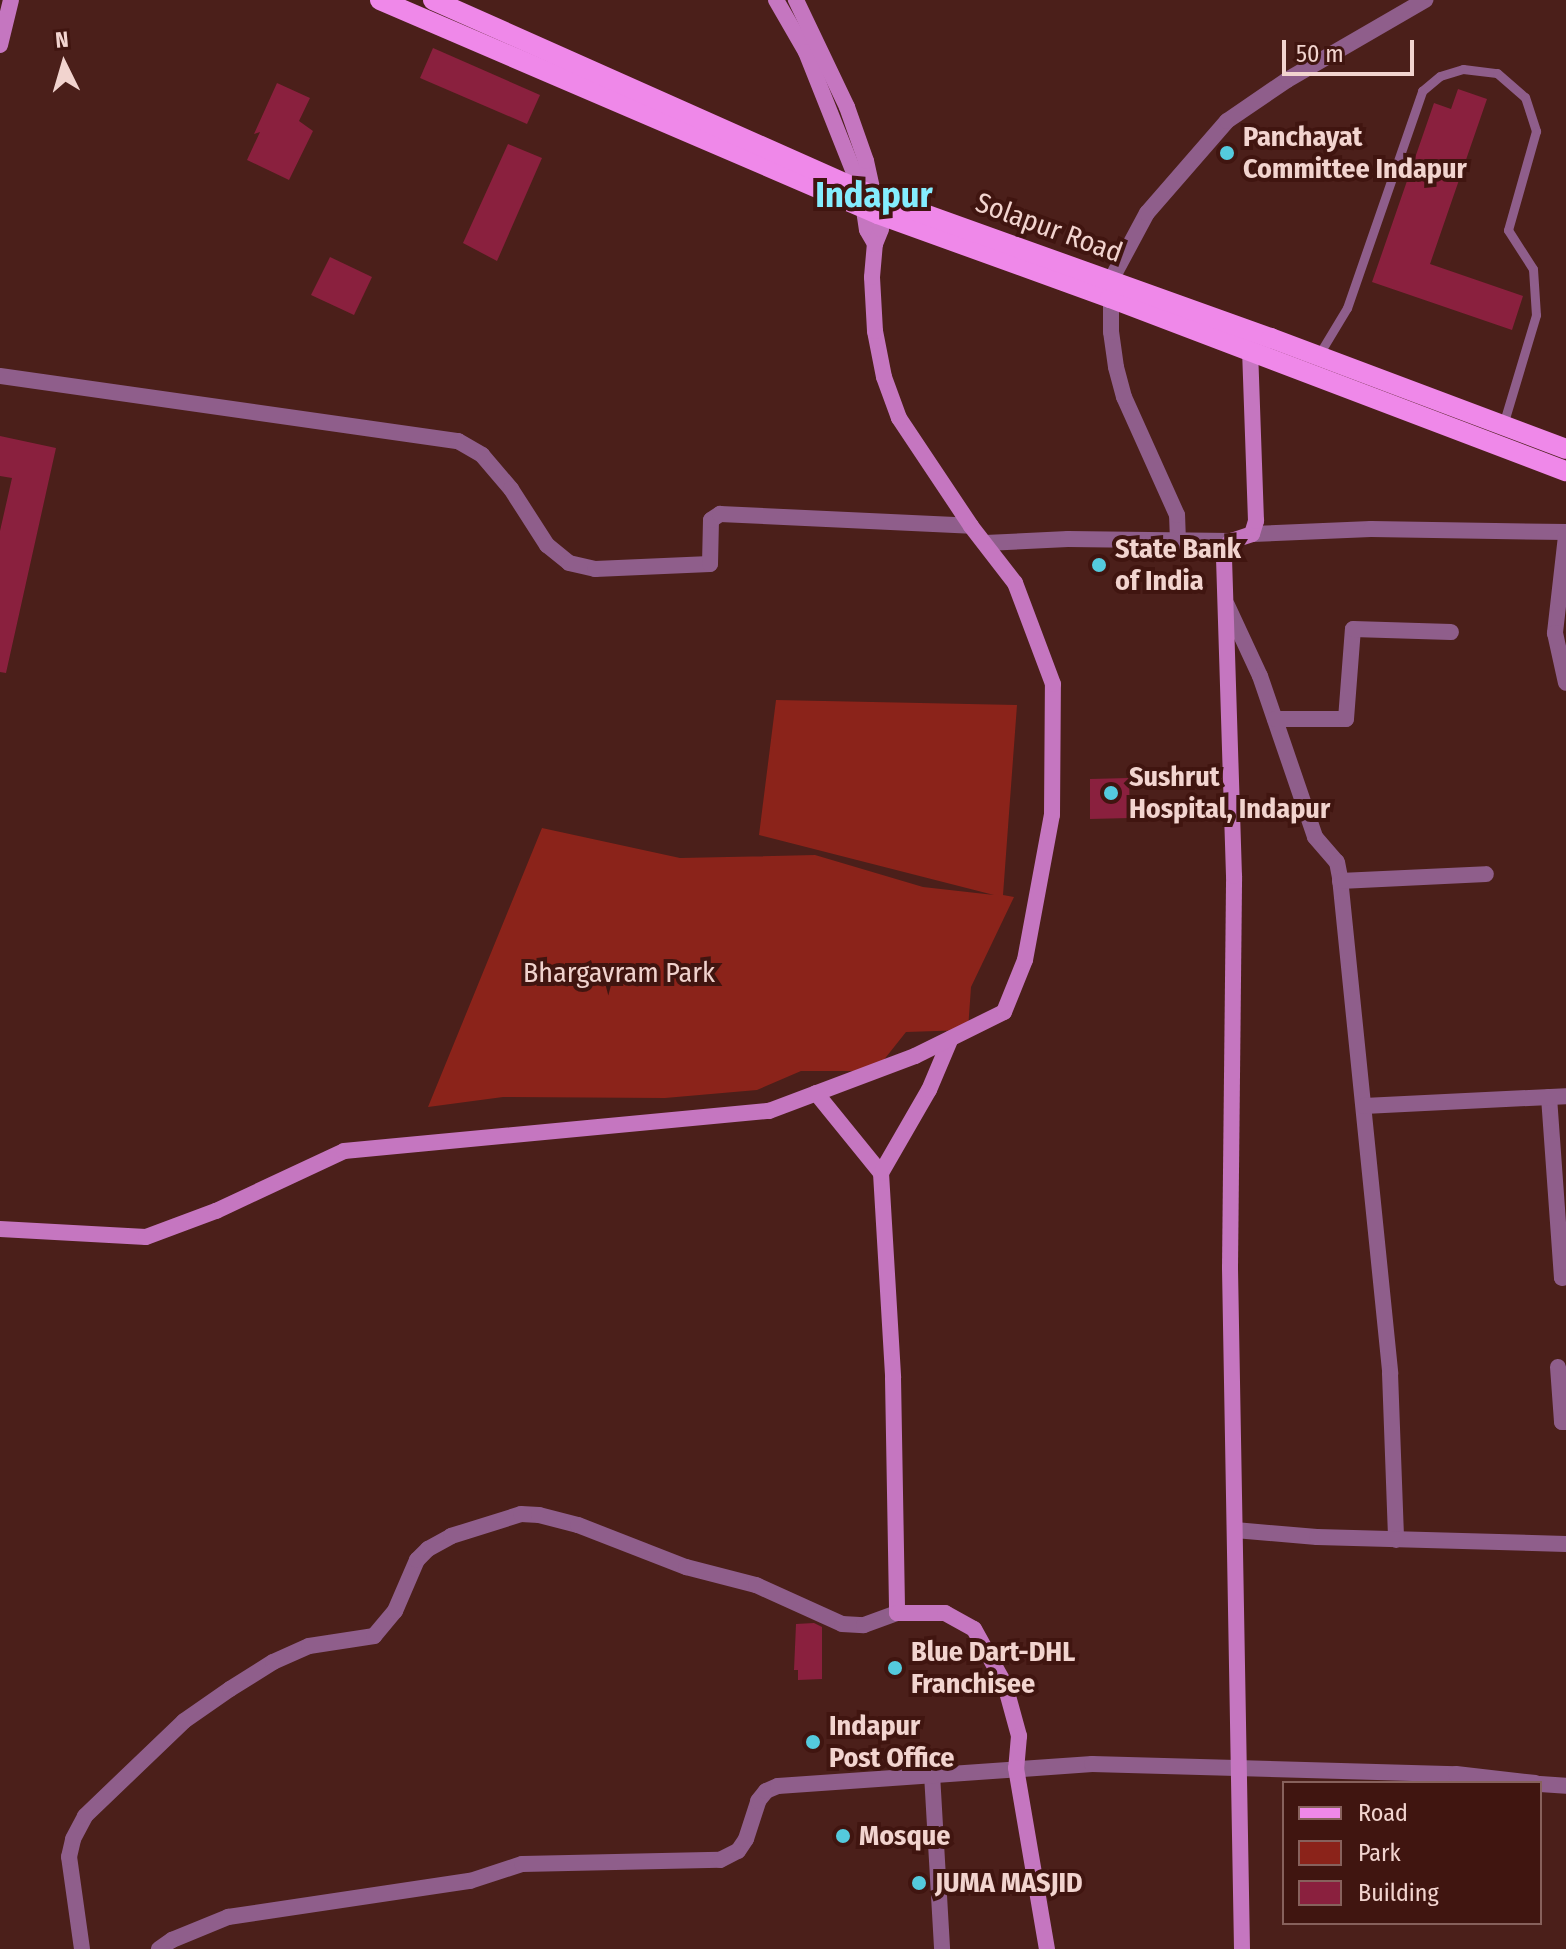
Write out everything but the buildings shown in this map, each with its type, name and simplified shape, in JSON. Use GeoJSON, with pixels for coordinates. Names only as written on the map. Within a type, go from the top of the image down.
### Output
{"type":"FeatureCollection","features":[{"type":"Feature","properties":{"kind":"main road","name":"Solapur Road"},"geometry":{"type":"LineString","coordinates":[[433,0],[869,202],[1110,289],[1318,356],[1566,449]]}},
{"type":"Feature","properties":{"kind":"main road"},"geometry":{"type":"LineString","coordinates":[[393,3],[869,202]]}},
{"type":"Feature","properties":{"kind":"main road"},"geometry":{"type":"LineString","coordinates":[[1110,289],[1250,353],[1566,471]]}},
{"type":"Feature","properties":{"kind":"main road"},"geometry":{"type":"LineString","coordinates":[[1311,376],[1318,356]]}},
{"type":"Feature","properties":{"kind":"main road"},"geometry":{"type":"LineString","coordinates":[[1497,446],[1503,425]]}},
{"type":"Feature","properties":{"kind":"street"},"geometry":{"type":"LineString","coordinates":[[0,45],[11,0]]}},
{"type":"Feature","properties":{"kind":"street"},"geometry":{"type":"LineString","coordinates":[[776,0],[809,42]]}},
{"type":"Feature","properties":{"kind":"street"},"geometry":{"type":"LineString","coordinates":[[0,1229],[146,1237],[216,1211],[344,1151],[769,1111],[951,1038],[1004,1012],[1025,960],[1052,815],[1053,684],[1015,583],[971,526],[899,418],[884,377],[875,331],[875,244],[867,230],[869,202],[796,0]]}},
{"type":"Feature","properties":{"kind":"street"},"geometry":{"type":"LineString","coordinates":[[1178,542],[1177,515],[1124,397],[1116,367],[1110,289],[1147,213],[1227,121],[1287,80],[1425,0]]}},
{"type":"Feature","properties":{"kind":"street"},"geometry":{"type":"LineString","coordinates":[[1250,353],[1257,490],[1252,534]]}},
{"type":"Feature","properties":{"kind":"street"},"geometry":{"type":"LineString","coordinates":[[0,376],[458,441],[482,455],[511,489],[547,545],[569,563],[595,569],[710,564],[711,520],[720,514],[971,526]]}},
{"type":"Feature","properties":{"kind":"street"},"geometry":{"type":"LineString","coordinates":[[985,543],[1068,539],[1231,541],[1252,534],[1371,529],[1566,534],[1555,633],[1566,683]]}},
{"type":"Feature","properties":{"kind":"street"},"geometry":{"type":"LineString","coordinates":[[1231,541],[1224,549],[1234,876],[1230,1267],[1242,1949]]}},
{"type":"Feature","properties":{"kind":"street"},"geometry":{"type":"LineString","coordinates":[[1227,605],[1260,676],[1315,837],[1337,862],[1390,1373],[1396,1540]]}},
{"type":"Feature","properties":{"kind":"street"},"geometry":{"type":"LineString","coordinates":[[1275,719],[1346,719],[1353,629],[1451,632]]}},
{"type":"Feature","properties":{"kind":"street"},"geometry":{"type":"LineString","coordinates":[[1340,881],[1486,874]]}},
{"type":"Feature","properties":{"kind":"street"},"geometry":{"type":"LineString","coordinates":[[897,1613],[893,1378],[881,1173],[929,1090],[951,1038]]}},
{"type":"Feature","properties":{"kind":"street"},"geometry":{"type":"LineString","coordinates":[[816,1093],[881,1173]]}},
{"type":"Feature","properties":{"kind":"street"},"geometry":{"type":"LineString","coordinates":[[1364,1106],[1558,1096],[1562,1278],[1566,1277]]}},
{"type":"Feature","properties":{"kind":"street"},"geometry":{"type":"LineString","coordinates":[[1558,1367],[1562,1422],[1566,1422]]}},
{"type":"Feature","properties":{"kind":"street"},"geometry":{"type":"LineString","coordinates":[[82,1949],[69,1857],[73,1839],[85,1816],[184,1721],[262,1668],[309,1646],[374,1636],[395,1611],[417,1560],[428,1549],[451,1536],[521,1514],[539,1515],[578,1525],[695,1570],[756,1585],[842,1624],[864,1625],[897,1613],[945,1613],[974,1629],[1005,1685],[1019,1736],[1016,1768],[1047,1949]]}},
{"type":"Feature","properties":{"kind":"street"},"geometry":{"type":"LineString","coordinates":[[1235,1530],[1396,1540],[1499,1539],[1566,1544]]}},
{"type":"Feature","properties":{"kind":"street"},"geometry":{"type":"LineString","coordinates":[[159,1949],[172,1940],[228,1917],[470,1881],[522,1864],[720,1860],[738,1851],[746,1839],[758,1801],[766,1791],[778,1786],[1092,1764],[1456,1774],[1519,1781]]}},
{"type":"Feature","properties":{"kind":"street"},"geometry":{"type":"LineString","coordinates":[[932,1774],[942,1949]]}},
{"type":"Feature","properties":{"kind":"street"},"geometry":{"type":"LineString","coordinates":[[1542,1784],[1566,1786]]}},
{"type":"Feature","properties":{"kind":"lane"},"geometry":{"type":"LineString","coordinates":[[1318,356],[1347,308],[1422,91],[1451,71],[1474,68],[1497,73],[1525,97],[1536,131],[1508,230],[1533,269],[1536,315],[1503,425]]}},
{"type":"Feature","properties":{"kind":"green space","name":"Bhargavram Park"},"geometry":{"type":"Polygon","coordinates":[[[776,700],[1017,705],[1003,895],[1014,897],[971,987],[968,1030],[906,1032],[875,1071],[801,1071],[757,1090],[665,1098],[503,1097],[428,1107],[542,828],[680,858],[815,855],[923,887],[994,895],[759,835],[776,700]]]}},
{"type":"Feature","properties":{"kind":"place","name":"Panchayat Committee Indapur"},"geometry":{"type":"Point","coordinates":[1227,153]}},
{"type":"Feature","properties":{"kind":"place","name":"State Bank of India"},"geometry":{"type":"Point","coordinates":[1099,565]}},
{"type":"Feature","properties":{"kind":"place","name":"Sushrut Hospital, Indapur"},"geometry":{"type":"Point","coordinates":[1111,793]}},
{"type":"Feature","properties":{"kind":"place","name":"Blue Dart-DHL Franchisee"},"geometry":{"type":"Point","coordinates":[895,1668]}},
{"type":"Feature","properties":{"kind":"place","name":"Indapur Post Office"},"geometry":{"type":"Point","coordinates":[813,1742]}},
{"type":"Feature","properties":{"kind":"place","name":"Mosque"},"geometry":{"type":"Point","coordinates":[843,1836]}},
{"type":"Feature","properties":{"kind":"place","name":"JUMA MASJID"},"geometry":{"type":"Point","coordinates":[919,1883]}},
{"type":"Feature","properties":{"kind":"district","name":"Indapur"},"geometry":{"type":"Point","coordinates":[874,196]}}]}
